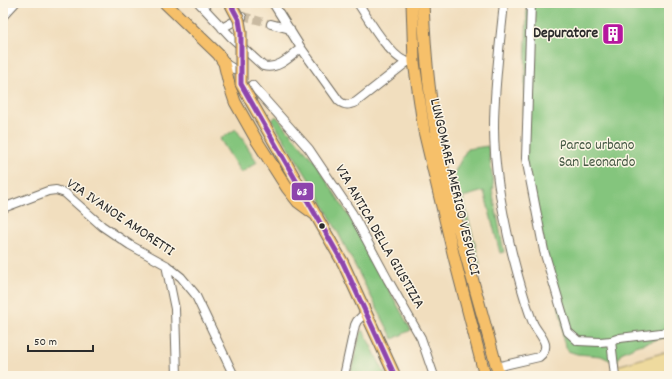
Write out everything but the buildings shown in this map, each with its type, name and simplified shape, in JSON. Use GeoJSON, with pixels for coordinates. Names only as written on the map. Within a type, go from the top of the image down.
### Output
{"type":"FeatureCollection","features":[{"type":"Feature","properties":{"kind":"main road"},"geometry":{"type":"LineString","coordinates":[[165,3],[218,54],[224,63],[235,102],[246,123],[287,188],[298,202],[317,216]]}},
{"type":"Feature","properties":{"kind":"main road"},"geometry":{"type":"LineString","coordinates":[[230,3],[239,20],[240,26],[241,84],[317,216],[342,263],[395,376]]}},
{"type":"Feature","properties":{"kind":"main road","name":"LUNGOMARE AMERIGO VESPUCCI"},"geometry":{"type":"LineString","coordinates":[[412,3],[410,62],[424,131],[454,257],[485,376]]}},
{"type":"Feature","properties":{"kind":"main road","name":"LUNGOMARE AMERIGO VESPUCCI"},"geometry":{"type":"LineString","coordinates":[[423,3],[428,78],[441,158],[498,372]]}},
{"type":"Feature","properties":{"kind":"main road"},"geometry":{"type":"LineString","coordinates":[[410,62],[418,60],[422,54],[425,43]]}},
{"type":"Feature","properties":{"kind":"main road"},"geometry":{"type":"LineString","coordinates":[[410,62],[418,63],[423,67],[428,78]]}},
{"type":"Feature","properties":{"kind":"main road"},"geometry":{"type":"LineString","coordinates":[[272,165],[277,167],[287,165]]}},
{"type":"Feature","properties":{"kind":"street"},"geometry":{"type":"LineString","coordinates":[[3,16],[15,3]]}},
{"type":"Feature","properties":{"kind":"street"},"geometry":{"type":"LineString","coordinates":[[199,3],[222,28],[263,66],[270,68],[277,66],[301,48]]}},
{"type":"Feature","properties":{"kind":"street"},"geometry":{"type":"LineString","coordinates":[[273,3],[301,48],[339,101],[346,105],[356,102],[410,62]]}},
{"type":"Feature","properties":{"kind":"street"},"geometry":{"type":"LineString","coordinates":[[358,3],[397,58],[410,62]]}},
{"type":"Feature","properties":{"kind":"street","name":"LUNGOMARE AMERIGO VESPUCCI"},"geometry":{"type":"LineString","coordinates":[[498,372],[539,357],[545,349],[544,342],[533,324],[520,282],[505,223],[498,187],[494,138],[494,110],[504,3]]}},
{"type":"Feature","properties":{"kind":"street"},"geometry":{"type":"LineString","coordinates":[[531,3],[526,158],[544,250],[568,332],[578,340],[588,342],[611,341],[620,338],[669,332]]}},
{"type":"Feature","properties":{"kind":"street"},"geometry":{"type":"LineString","coordinates":[[222,28],[243,16]]}},
{"type":"Feature","properties":{"kind":"street"},"geometry":{"type":"LineString","coordinates":[[271,24],[290,29]]}},
{"type":"Feature","properties":{"kind":"street"},"geometry":{"type":"LineString","coordinates":[[224,63],[234,69]]}},
{"type":"Feature","properties":{"kind":"street","name":"VIA ANTICA DELLA GIUSTIZIA"},"geometry":{"type":"LineString","coordinates":[[252,85],[309,149],[334,184],[352,213],[379,264],[423,337],[434,376]]}},
{"type":"Feature","properties":{"kind":"street","name":"VIA IVANOE AMORETTI"},"geometry":{"type":"LineString","coordinates":[[3,208],[48,191],[60,191],[102,226],[130,245],[166,264],[181,277],[195,294],[234,376]]}},
{"type":"Feature","properties":{"kind":"street"},"geometry":{"type":"LineString","coordinates":[[166,264],[176,309],[177,376]]}},
{"type":"Feature","properties":{"kind":"street"},"geometry":{"type":"LineString","coordinates":[[344,376],[355,325],[365,313]]}},
{"type":"Feature","properties":{"kind":"street"},"geometry":{"type":"LineString","coordinates":[[611,341],[615,376]]}},
{"type":"Feature","properties":{"kind":"green space","name":"Parco urbano San Leonardo"},"geometry":{"type":"Polygon","coordinates":[[[527,3],[669,3],[669,336],[636,346],[621,353],[616,363],[601,356],[577,354],[568,351],[563,340],[562,321],[523,158],[527,3]]]}},
{"type":"Feature","properties":{"kind":"green space"},"geometry":{"type":"Polygon","coordinates":[[[276,116],[315,162],[350,218],[411,330],[393,339],[318,194],[272,120],[276,116]]]}},
{"type":"Feature","properties":{"kind":"green space"},"geometry":{"type":"Polygon","coordinates":[[[236,129],[257,162],[241,173],[220,139],[236,129]]]}},
{"type":"Feature","properties":{"kind":"green space"},"geometry":{"type":"Polygon","coordinates":[[[488,146],[494,188],[492,189],[504,252],[500,253],[484,191],[463,197],[480,264],[477,265],[454,173],[467,149],[488,146]]]}},
{"type":"Feature","properties":{"kind":"green space"},"geometry":{"type":"Polygon","coordinates":[[[363,330],[386,376],[350,376],[360,335],[363,330]]]}},
{"type":"Feature","properties":{"kind":"sand"},"geometry":{"type":"Polygon","coordinates":[[[669,351],[669,376],[618,376],[616,363],[620,365],[669,351]]]}},
{"type":"Feature","properties":{"kind":"tunnel"},"geometry":{"type":"LineString","coordinates":[[243,16],[271,24]]}},
{"type":"Feature","properties":{"kind":"transit line","name":"63"},"geometry":{"type":"LineString","coordinates":[[230,3],[239,20],[241,32],[241,84],[343,263],[395,376]]}},
{"type":"Feature","properties":{"kind":"place","name":"Depuratore"},"geometry":{"type":"Point","coordinates":[613,34]}}]}
